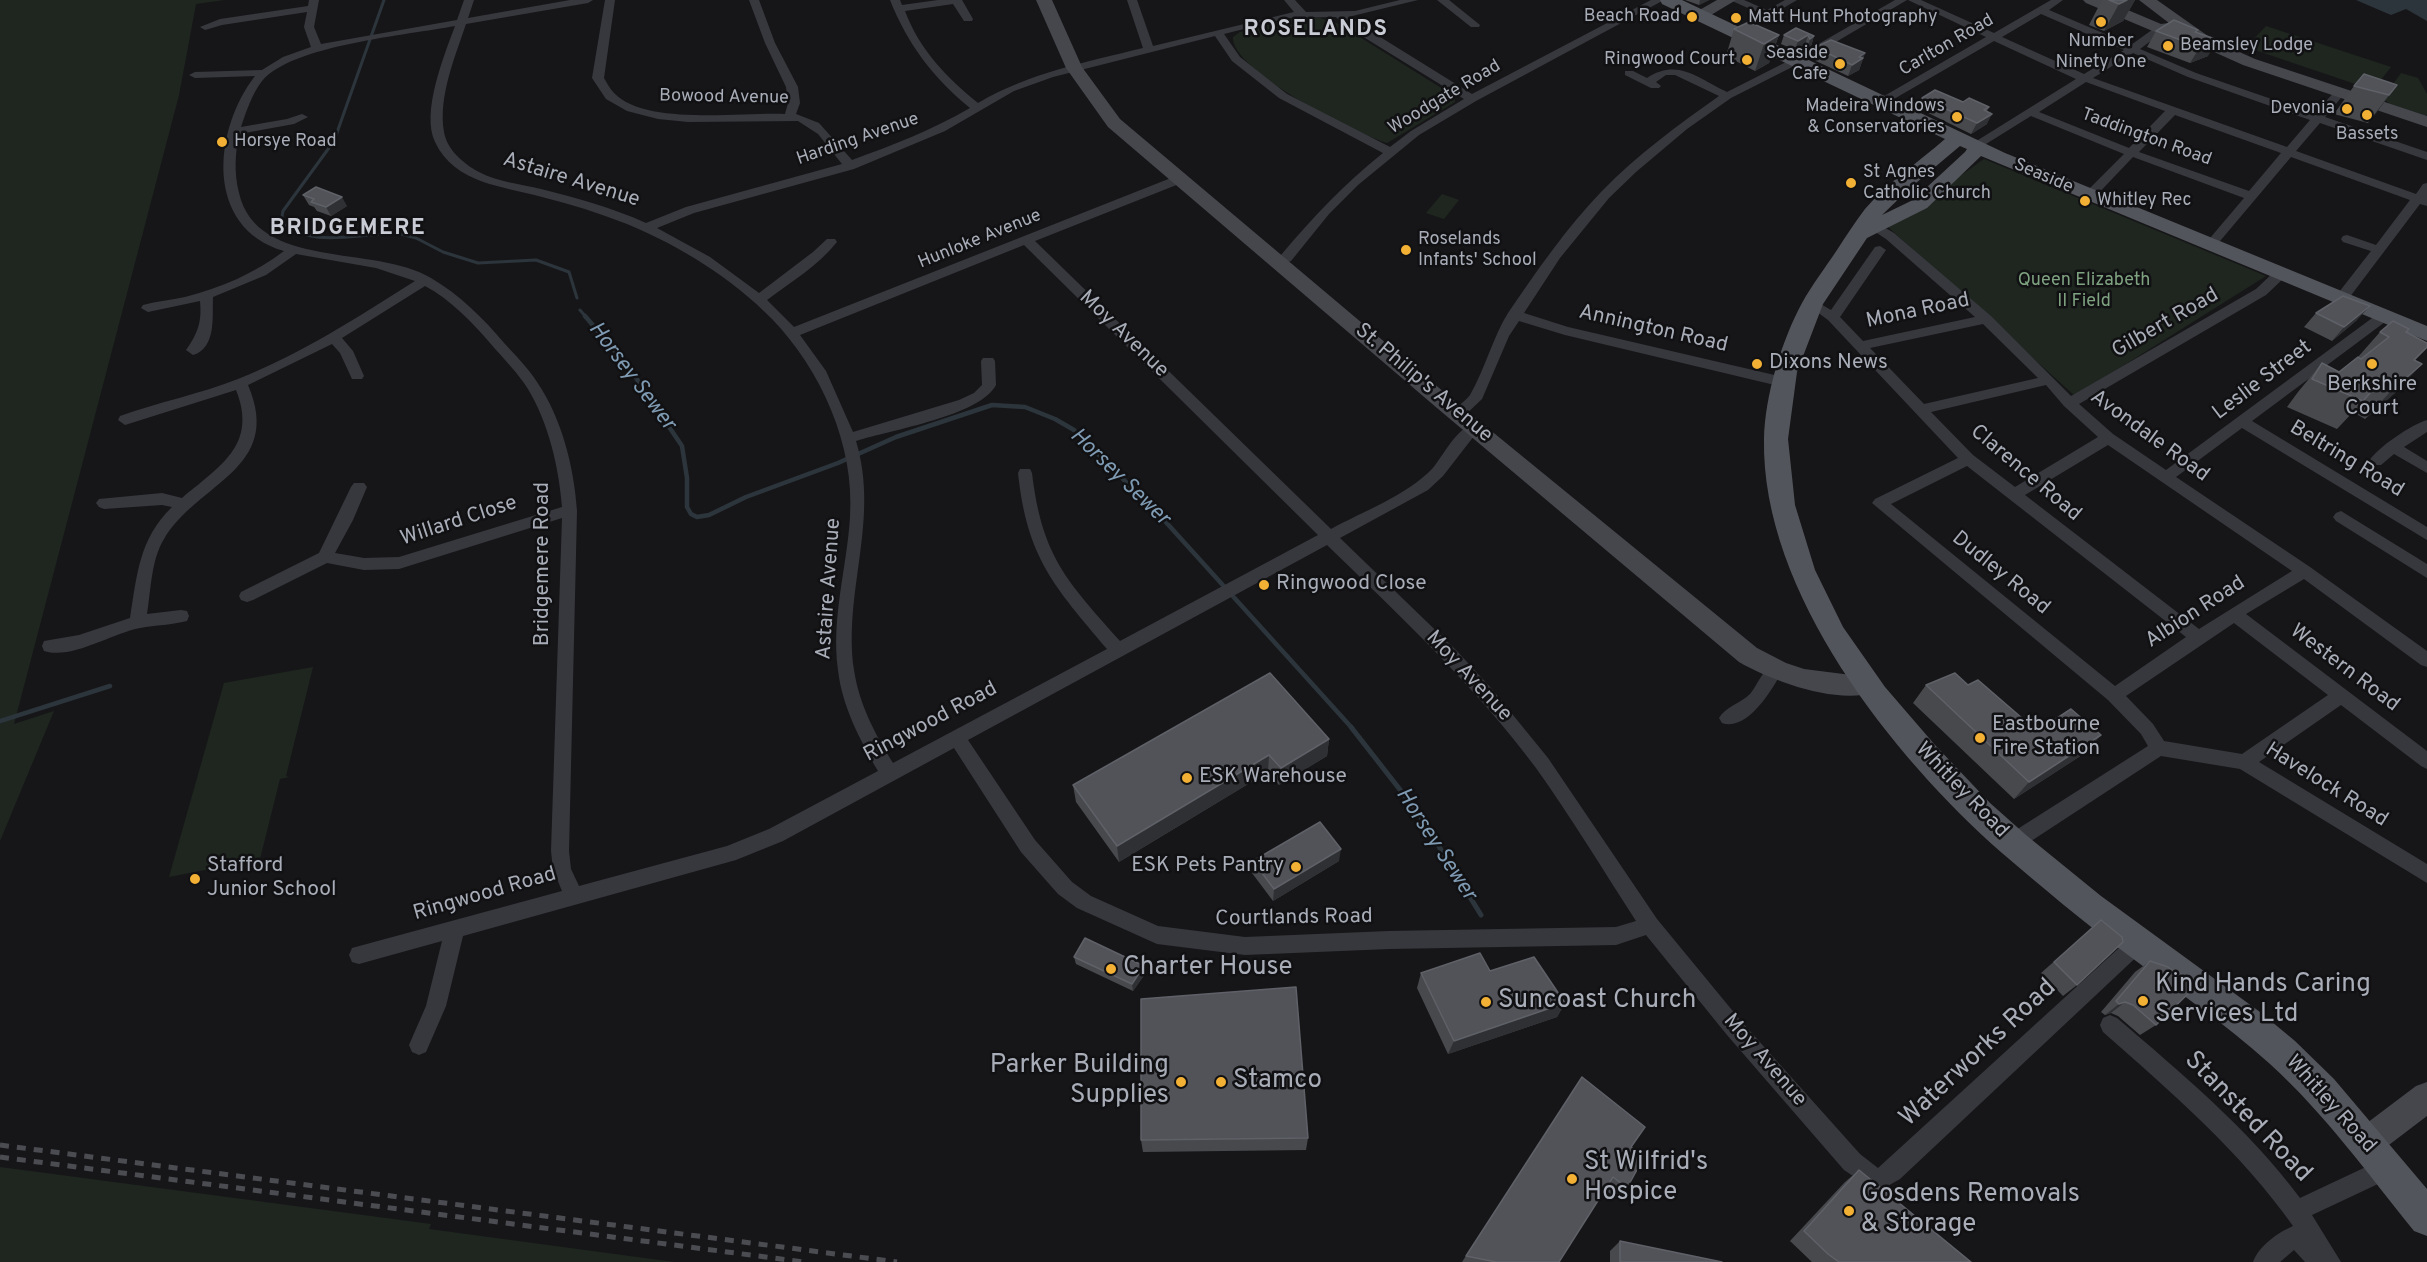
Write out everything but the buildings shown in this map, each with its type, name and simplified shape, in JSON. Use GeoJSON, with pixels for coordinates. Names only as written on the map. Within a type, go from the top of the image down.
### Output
{"type":"FeatureCollection","features":[{"type":"Feature","properties":{"kind":"main road","name":"Seaside"},"geometry":{"type":"LineString","coordinates":[[1668,0],[1798,60],[1977,148],[2427,334]]}},
{"type":"Feature","properties":{"kind":"main road","name":"Whitley Road"},"geometry":{"type":"LineString","coordinates":[[1958,138],[1880,206],[1868,227],[1847,246],[1797,332],[1783,382],[1777,478],[1792,546],[1817,604],[1866,685],[1903,731],[1955,787],[2012,843],[2138,943],[2223,1003],[2285,1055],[2377,1156],[2427,1218]]}},
{"type":"Feature","properties":{"kind":"main road","name":"Whitley Road"},"geometry":{"type":"LineString","coordinates":[[1868,227],[1920,204],[1972,156],[1977,148]]}},
{"type":"Feature","properties":{"kind":"street","name":"Astaire Avenue"},"geometry":{"type":"LineString","coordinates":[[469,0],[438,108],[438,136],[446,149],[465,168],[479,176],[588,206],[646,228],[697,255],[738,283],[792,333],[825,385],[849,443],[856,467],[858,515],[848,585],[846,670],[862,723],[889,773]]}},
{"type":"Feature","properties":{"kind":"street"},"geometry":{"type":"LineString","coordinates":[[195,75],[263,73],[289,59],[316,49],[588,0]]}},
{"type":"Feature","properties":{"kind":"street","name":"Bowood Avenue"},"geometry":{"type":"LineString","coordinates":[[610,0],[598,78],[603,90],[625,106],[650,114],[674,117],[790,117],[807,120],[850,166]]}},
{"type":"Feature","properties":{"kind":"street"},"geometry":{"type":"LineString","coordinates":[[754,0],[770,43],[792,87],[794,103],[790,117]]}},
{"type":"Feature","properties":{"kind":"street","name":"St. Philip's Avenue"},"geometry":{"type":"LineString","coordinates":[[1044,0],[1074,68],[1114,123],[1458,414],[1748,655],[1773,671],[1815,681],[1866,685]]}},
{"type":"Feature","properties":{"kind":"street"},"geometry":{"type":"LineString","coordinates":[[1132,0],[1148,48]]}},
{"type":"Feature","properties":{"kind":"street"},"geometry":{"type":"LineString","coordinates":[[1289,0],[1302,14]]}},
{"type":"Feature","properties":{"kind":"street","name":"Harding Avenue"},"geometry":{"type":"LineString","coordinates":[[646,228],[690,210],[850,166],[908,144],[941,129],[976,107],[1026,82],[1148,48],[1287,15],[1340,15],[1370,11],[1413,0]]}},
{"type":"Feature","properties":{"kind":"street"},"geometry":{"type":"LineString","coordinates":[[1442,0],[1475,25]]}},
{"type":"Feature","properties":{"kind":"street","name":"Woodgate Road"},"geometry":{"type":"LineString","coordinates":[[1277,262],[1286,258],[1347,189],[1415,133],[1472,99],[1659,0]]}},
{"type":"Feature","properties":{"kind":"street"},"geometry":{"type":"LineString","coordinates":[[1701,15],[1728,0]]}},
{"type":"Feature","properties":{"kind":"street"},"geometry":{"type":"LineString","coordinates":[[1735,0],[1768,14],[1792,0]]}},
{"type":"Feature","properties":{"kind":"street"},"geometry":{"type":"LineString","coordinates":[[1458,414],[1474,399],[1491,357],[1514,315],[1555,256],[1605,195],[1659,145],[1727,96],[1798,60],[1902,0]]}},
{"type":"Feature","properties":{"kind":"street"},"geometry":{"type":"LineString","coordinates":[[1913,0],[2084,78],[2423,200]]}},
{"type":"Feature","properties":{"kind":"street","name":"Carlton Road"},"geometry":{"type":"LineString","coordinates":[[1883,102],[2058,0]]}},
{"type":"Feature","properties":{"kind":"street"},"geometry":{"type":"LineString","coordinates":[[2091,0],[2160,29]]}},
{"type":"Feature","properties":{"kind":"street"},"geometry":{"type":"LineString","coordinates":[[2147,0],[2179,25],[2209,44],[2249,62],[2427,122]]}},
{"type":"Feature","properties":{"kind":"street"},"geometry":{"type":"LineString","coordinates":[[968,19],[958,3],[953,1],[896,5],[909,34],[936,71],[976,107]]}},
{"type":"Feature","properties":{"kind":"street"},"geometry":{"type":"LineString","coordinates":[[205,27],[313,4],[310,32],[316,49]]}},
{"type":"Feature","properties":{"kind":"street"},"geometry":{"type":"LineString","coordinates":[[2041,10],[2192,75],[2427,156]]}},
{"type":"Feature","properties":{"kind":"street"},"geometry":{"type":"LineString","coordinates":[[1340,15],[1411,64],[1472,99]]}},
{"type":"Feature","properties":{"kind":"street"},"geometry":{"type":"LineString","coordinates":[[1977,148],[1982,142],[2132,49],[2160,29],[2179,25]]}},
{"type":"Feature","properties":{"kind":"street"},"geometry":{"type":"LineString","coordinates":[[1217,32],[1236,59],[1283,96],[1390,152]]}},
{"type":"Feature","properties":{"kind":"street"},"geometry":{"type":"LineString","coordinates":[[1629,73],[1652,84],[1664,72],[1677,72],[1727,96]]}},
{"type":"Feature","properties":{"kind":"street","name":"Bridgemere Road"},"geometry":{"type":"LineString","coordinates":[[263,73],[237,120],[229,159],[230,176],[239,211],[250,226],[261,236],[294,250],[382,265],[426,280],[465,306],[528,379],[540,397],[561,457],[566,479],[568,511],[560,851],[562,869],[573,895]]}},
{"type":"Feature","properties":{"kind":"street"},"geometry":{"type":"LineString","coordinates":[[2211,244],[2339,93]]}},
{"type":"Feature","properties":{"kind":"street"},"geometry":{"type":"LineString","coordinates":[[2089,196],[2172,111]]}},
{"type":"Feature","properties":{"kind":"street","name":"Taddington Road"},"geometry":{"type":"LineString","coordinates":[[2030,112],[2132,153],[2250,196]]}},
{"type":"Feature","properties":{"kind":"street"},"geometry":{"type":"LineString","coordinates":[[233,132],[290,122],[302,117]]}},
{"type":"Feature","properties":{"kind":"street","name":"Hunloke Avenue"},"geometry":{"type":"LineString","coordinates":[[792,333],[1180,179]]}},
{"type":"Feature","properties":{"kind":"street"},"geometry":{"type":"LineString","coordinates":[[2341,298],[2423,200],[2427,187]]}},
{"type":"Feature","properties":{"kind":"street","name":"Avondale Road"},"geometry":{"type":"LineString","coordinates":[[1868,227],[1986,319],[2049,380],[2068,404],[2108,438],[2304,571],[2427,660]]}},
{"type":"Feature","properties":{"kind":"street"},"geometry":{"type":"LineString","coordinates":[[2347,239],[2379,250]]}},
{"type":"Feature","properties":{"kind":"street","name":"Moy Avenue"},"geometry":{"type":"LineString","coordinates":[[1027,241],[1450,655],[1515,728],[1542,763],[1650,925],[1734,1028],[1852,1162]]}},
{"type":"Feature","properties":{"kind":"street"},"geometry":{"type":"LineString","coordinates":[[758,300],[818,255],[831,242]]}},
{"type":"Feature","properties":{"kind":"street"},"geometry":{"type":"LineString","coordinates":[[148,308],[207,296],[256,275],[294,250]]}},
{"type":"Feature","properties":{"kind":"street"},"geometry":{"type":"LineString","coordinates":[[1833,317],[1880,250]]}},
{"type":"Feature","properties":{"kind":"street","name":"Gilbert Road"},"geometry":{"type":"LineString","coordinates":[[2068,404],[2252,297],[2280,274]]}},
{"type":"Feature","properties":{"kind":"street"},"geometry":{"type":"LineString","coordinates":[[125,420],[240,383],[334,338],[426,280]]}},
{"type":"Feature","properties":{"kind":"street"},"geometry":{"type":"LineString","coordinates":[[193,350],[203,340],[208,315],[205,304],[207,296]]}},
{"type":"Feature","properties":{"kind":"street","name":"Clarence Road"},"geometry":{"type":"LineString","coordinates":[[1812,303],[1833,317],[1968,459],[2199,638]]}},
{"type":"Feature","properties":{"kind":"street","name":"Annington Road"},"geometry":{"type":"LineString","coordinates":[[1514,315],[1565,331],[1783,382]]}},
{"type":"Feature","properties":{"kind":"street","name":"Leslie Street"},"geometry":{"type":"LineString","coordinates":[[2166,477],[2384,316]]}},
{"type":"Feature","properties":{"kind":"street","name":"Mona Road"},"geometry":{"type":"LineString","coordinates":[[1859,346],[1986,319]]}},
{"type":"Feature","properties":{"kind":"street"},"geometry":{"type":"LineString","coordinates":[[334,338],[346,351],[357,376]]}},
{"type":"Feature","properties":{"kind":"street"},"geometry":{"type":"LineString","coordinates":[[849,443],[981,396],[988,389],[991,381],[988,361]]}},
{"type":"Feature","properties":{"kind":"street"},"geometry":{"type":"LineString","coordinates":[[1922,409],[2049,380]]}},
{"type":"Feature","properties":{"kind":"street"},"geometry":{"type":"LineString","coordinates":[[137,622],[153,542],[184,504],[216,478],[244,447],[252,421],[247,399],[240,383]]}},
{"type":"Feature","properties":{"kind":"street","name":"Beltring Road"},"geometry":{"type":"LineString","coordinates":[[2243,422],[2427,534]]}},
{"type":"Feature","properties":{"kind":"street"},"geometry":{"type":"LineString","coordinates":[[2376,461],[2427,425]]}},
{"type":"Feature","properties":{"kind":"street","name":"Ringwood Road"},"geometry":{"type":"LineString","coordinates":[[359,955],[729,854],[776,835],[1422,486],[1438,472],[1469,432],[1476,429]]}},
{"type":"Feature","properties":{"kind":"street"},"geometry":{"type":"LineString","coordinates":[[2013,495],[2108,438]]}},
{"type":"Feature","properties":{"kind":"street"},"geometry":{"type":"LineString","coordinates":[[2393,447],[2427,468]]}},
{"type":"Feature","properties":{"kind":"street","name":"Dudley Road"},"geometry":{"type":"LineString","coordinates":[[1968,459],[1880,503],[2114,695],[2147,729],[2159,748]]}},
{"type":"Feature","properties":{"kind":"street"},"geometry":{"type":"LineString","coordinates":[[1025,473],[1029,507],[1047,559],[1056,574],[1118,650]]}},
{"type":"Feature","properties":{"kind":"street"},"geometry":{"type":"LineString","coordinates":[[247,596],[326,557],[328,547],[345,520],[359,487]]}},
{"type":"Feature","properties":{"kind":"street"},"geometry":{"type":"LineString","coordinates":[[104,503],[162,499],[184,504]]}},
{"type":"Feature","properties":{"kind":"street","name":"Willard Close"},"geometry":{"type":"LineString","coordinates":[[326,557],[364,564],[399,563],[568,511]]}},
{"type":"Feature","properties":{"kind":"street"},"geometry":{"type":"LineString","coordinates":[[2341,517],[2427,572]]}},
{"type":"Feature","properties":{"kind":"street","name":"Albion Road"},"geometry":{"type":"LineString","coordinates":[[2114,695],[2234,614],[2304,571]]}},
{"type":"Feature","properties":{"kind":"street","name":"Western Road"},"geometry":{"type":"LineString","coordinates":[[2234,614],[2427,761]]}},
{"type":"Feature","properties":{"kind":"street"},"geometry":{"type":"LineString","coordinates":[[50,646],[79,642],[137,622],[180,616]]}},
{"type":"Feature","properties":{"kind":"street"},"geometry":{"type":"LineString","coordinates":[[1728,718],[1749,707],[1757,699],[1773,671]]}},
{"type":"Feature","properties":{"kind":"street"},"geometry":{"type":"LineString","coordinates":[[2244,762],[2342,695]]}},
{"type":"Feature","properties":{"kind":"street","name":"Courtlands Road"},"geometry":{"type":"LineString","coordinates":[[956,737],[1028,846],[1065,888],[1084,902],[1157,935],[1208,944],[1245,946],[1389,940],[1616,936],[1650,925]]}},
{"type":"Feature","properties":{"kind":"street"},"geometry":{"type":"LineString","coordinates":[[2012,843],[2159,748]]}},
{"type":"Feature","properties":{"kind":"street","name":"Havelock Road"},"geometry":{"type":"LineString","coordinates":[[2159,748],[2244,762],[2427,874]]}},
{"type":"Feature","properties":{"kind":"street"},"geometry":{"type":"LineString","coordinates":[[418,1045],[436,1006],[455,928]]}},
{"type":"Feature","properties":{"kind":"street","name":"Waterworks Road"},"geometry":{"type":"LineString","coordinates":[[1852,1162],[1876,1180],[1892,1171],[2138,943]]}},
{"type":"Feature","properties":{"kind":"street","name":"Stansted Road"},"geometry":{"type":"LineString","coordinates":[[2110,1025],[2200,1104],[2236,1141],[2296,1211],[2330,1262]]}},
{"type":"Feature","properties":{"kind":"street"},"geometry":{"type":"LineString","coordinates":[[2296,1211],[2377,1156],[2427,1097]]}},
{"type":"Feature","properties":{"kind":"street"},"geometry":{"type":"LineString","coordinates":[[2264,1262],[2284,1243],[2296,1236],[2320,1262]]}},
{"type":"Feature","properties":{"kind":"green space"},"geometry":{"type":"Polygon","coordinates":[[[0,0],[224,0],[196,4],[179,95],[14,724],[54,711],[0,841],[0,0]]]}},
{"type":"Feature","properties":{"kind":"green space"},"geometry":{"type":"Polygon","coordinates":[[[1294,18],[1320,18],[1339,24],[1454,96],[1455,102],[1387,143],[1325,114],[1273,83],[1252,67],[1238,51],[1233,37],[1240,32],[1294,18]]]}},
{"type":"Feature","properties":{"kind":"green space"},"geometry":{"type":"Polygon","coordinates":[[[2266,26],[2391,67],[2373,90],[2246,47],[2266,26]]]}},
{"type":"Feature","properties":{"kind":"green space"},"geometry":{"type":"Polygon","coordinates":[[[2401,73],[2418,78],[2427,94],[2427,116],[2390,104],[2383,98],[2401,73]]]}},
{"type":"Feature","properties":{"kind":"green space","name":"Queen Elizabeth II Field"},"geometry":{"type":"Polygon","coordinates":[[[1984,159],[2266,276],[2075,396],[1888,227],[1984,159]]]}},
{"type":"Feature","properties":{"kind":"green space"},"geometry":{"type":"Polygon","coordinates":[[[1442,194],[1459,200],[1444,219],[1426,213],[1442,194]]]}},
{"type":"Feature","properties":{"kind":"green space"},"geometry":{"type":"Polygon","coordinates":[[[313,667],[286,776],[289,777],[280,779],[260,859],[169,877],[224,683],[313,667]]]}},
{"type":"Feature","properties":{"kind":"green space"},"geometry":{"type":"Polygon","coordinates":[[[0,1167],[431,1224],[429,1229],[674,1262],[0,1262],[0,1167]]]}},
{"type":"Feature","properties":{"kind":"shaded area"},"geometry":{"type":"Polygon","coordinates":[[[2356,0],[2427,0],[2427,21],[2406,9],[2391,15],[2356,0]]]}},
{"type":"Feature","properties":{"kind":"waterway","name":"Horsey Sewer"},"geometry":{"type":"LineString","coordinates":[[384,0],[334,141],[283,211],[281,222],[304,235],[318,237],[386,234]]}},
{"type":"Feature","properties":{"kind":"waterway","name":"Horsey Sewer"},"geometry":{"type":"LineString","coordinates":[[401,234],[416,238],[443,252],[478,263],[536,260],[569,272],[577,298]]}},
{"type":"Feature","properties":{"kind":"waterway","name":"Horsey Sewer"},"geometry":{"type":"LineString","coordinates":[[580,310],[586,317]]}},
{"type":"Feature","properties":{"kind":"waterway","name":"Horsey Sewer"},"geometry":{"type":"LineString","coordinates":[[585,316],[628,366],[682,446],[687,478],[687,507],[691,514],[697,517],[709,515],[746,497],[838,463],[896,437],[992,405],[1025,407],[1055,419],[1074,430],[1164,520],[1352,728]]}},
{"type":"Feature","properties":{"kind":"waterway"},"geometry":{"type":"LineString","coordinates":[[0,721],[110,686]]}},
{"type":"Feature","properties":{"kind":"waterway","name":"Horsey Sewer"},"geometry":{"type":"LineString","coordinates":[[1351,727],[1419,814],[1481,915]]}},
{"type":"Feature","properties":{"kind":"railway"},"geometry":{"type":"LineString","coordinates":[[0,1145],[897,1262]]}},
{"type":"Feature","properties":{"kind":"railway"},"geometry":{"type":"LineString","coordinates":[[0,1157],[804,1262]]}},
{"type":"Feature","properties":{"kind":"place","name":"Beach Road"},"geometry":{"type":"Point","coordinates":[1692,17]}},
{"type":"Feature","properties":{"kind":"place","name":"Matt Hunt Photography"},"geometry":{"type":"Point","coordinates":[1736,18]}},
{"type":"Feature","properties":{"kind":"place","name":"Number Ninety One"},"geometry":{"type":"Point","coordinates":[2101,22]}},
{"type":"Feature","properties":{"kind":"place","name":"Beamsley Lodge"},"geometry":{"type":"Point","coordinates":[2168,46]}},
{"type":"Feature","properties":{"kind":"place","name":"Ringwood Court"},"geometry":{"type":"Point","coordinates":[1747,60]}},
{"type":"Feature","properties":{"kind":"place","name":"Seaside Cafe"},"geometry":{"type":"Point","coordinates":[1840,64]}},
{"type":"Feature","properties":{"kind":"place","name":"Devonia"},"geometry":{"type":"Point","coordinates":[2347,109]}},
{"type":"Feature","properties":{"kind":"place","name":"Bassets"},"geometry":{"type":"Point","coordinates":[2367,115]}},
{"type":"Feature","properties":{"kind":"place","name":"Madeira Windows & Conservatories"},"geometry":{"type":"Point","coordinates":[1957,117]}},
{"type":"Feature","properties":{"kind":"place","name":"Horsye Road"},"geometry":{"type":"Point","coordinates":[222,142]}},
{"type":"Feature","properties":{"kind":"place","name":"St Agnes Catholic Church"},"geometry":{"type":"Point","coordinates":[1851,183]}},
{"type":"Feature","properties":{"kind":"place","name":"Whitley Rec"},"geometry":{"type":"Point","coordinates":[2085,201]}},
{"type":"Feature","properties":{"kind":"place","name":"Roselands Infants' School"},"geometry":{"type":"Point","coordinates":[1406,250]}},
{"type":"Feature","properties":{"kind":"place","name":"Dixons News"},"geometry":{"type":"Point","coordinates":[1757,364]}},
{"type":"Feature","properties":{"kind":"place","name":"Berkshire Court"},"geometry":{"type":"Point","coordinates":[2372,364]}},
{"type":"Feature","properties":{"kind":"place","name":"Ringwood Close"},"geometry":{"type":"Point","coordinates":[1264,585]}},
{"type":"Feature","properties":{"kind":"place","name":"Eastbourne Fire Station"},"geometry":{"type":"Point","coordinates":[1980,738]}},
{"type":"Feature","properties":{"kind":"place","name":"ESK Warehouse"},"geometry":{"type":"Point","coordinates":[1187,778]}},
{"type":"Feature","properties":{"kind":"place","name":"ESK Pets Pantry"},"geometry":{"type":"Point","coordinates":[1296,867]}},
{"type":"Feature","properties":{"kind":"place","name":"Stafford Junior School"},"geometry":{"type":"Point","coordinates":[195,879]}},
{"type":"Feature","properties":{"kind":"place","name":"Charter House"},"geometry":{"type":"Point","coordinates":[1111,969]}},
{"type":"Feature","properties":{"kind":"place","name":"Kind Hands Caring Services Ltd"},"geometry":{"type":"Point","coordinates":[2143,1001]}},
{"type":"Feature","properties":{"kind":"place","name":"Suncoast Church"},"geometry":{"type":"Point","coordinates":[1486,1002]}},
{"type":"Feature","properties":{"kind":"place","name":"Parker Building Supplies"},"geometry":{"type":"Point","coordinates":[1181,1082]}},
{"type":"Feature","properties":{"kind":"place","name":"Stamco"},"geometry":{"type":"Point","coordinates":[1221,1082]}},
{"type":"Feature","properties":{"kind":"place","name":"St Wilfrid's Hospice"},"geometry":{"type":"Point","coordinates":[1572,1179]}},
{"type":"Feature","properties":{"kind":"place","name":"Gosdens Removals & Storage"},"geometry":{"type":"Point","coordinates":[1849,1211]}},
{"type":"Feature","properties":{"kind":"district","name":"ROSELANDS"},"geometry":{"type":"Point","coordinates":[1316,31]}},
{"type":"Feature","properties":{"kind":"district","name":"BRIDGEMERE"},"geometry":{"type":"Point","coordinates":[348,230]}}]}
